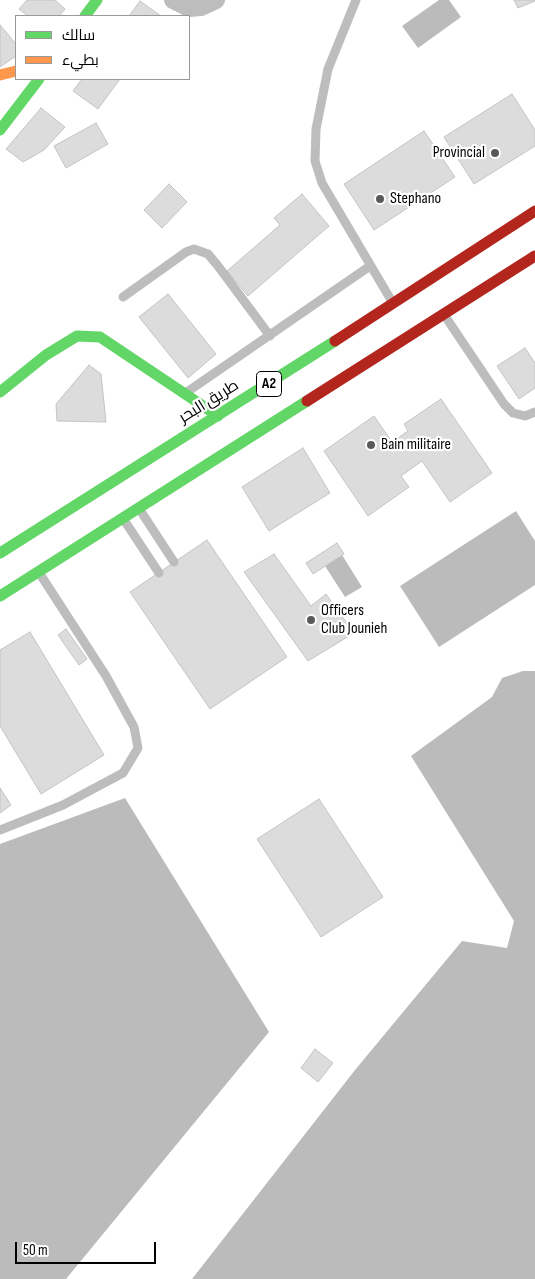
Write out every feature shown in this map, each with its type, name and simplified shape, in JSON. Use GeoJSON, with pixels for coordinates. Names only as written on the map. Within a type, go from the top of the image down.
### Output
{"type":"FeatureCollection","features":[{"type":"Feature","properties":{"kind":"main road"},"geometry":{"type":"LineString","coordinates":[[86,15],[97,0]]}},
{"type":"Feature","properties":{"kind":"main road"},"geometry":{"type":"LineString","coordinates":[[0,75],[15,71]]}},
{"type":"Feature","properties":{"kind":"main road"},"geometry":{"type":"LineString","coordinates":[[0,130],[38,80]]}},
{"type":"Feature","properties":{"kind":"main road","name":"طريق البحر"},"geometry":{"type":"LineString","coordinates":[[0,553],[61,519],[393,302],[428,285],[535,211]]}},
{"type":"Feature","properties":{"kind":"main road","name":"A2"},"geometry":{"type":"LineString","coordinates":[[0,596],[39,572],[75,543],[123,518],[442,310],[535,256]]}},
{"type":"Feature","properties":{"kind":"main road"},"geometry":{"type":"LineString","coordinates":[[0,392],[46,355],[78,336],[100,337],[218,416]]}},
{"type":"Feature","properties":{"kind":"main road"},"geometry":{"type":"LineString","coordinates":[[4,577],[12,589]]}},
{"type":"Feature","properties":{"kind":"street"},"geometry":{"type":"LineString","coordinates":[[173,0],[189,8],[201,7],[216,0]]}},
{"type":"Feature","properties":{"kind":"lane"},"geometry":{"type":"LineString","coordinates":[[356,0],[326,77],[316,129],[315,161],[322,183],[393,302]]}},
{"type":"Feature","properties":{"kind":"lane"},"geometry":{"type":"LineString","coordinates":[[123,297],[186,252],[194,249],[208,254],[270,336]]}},
{"type":"Feature","properties":{"kind":"lane"},"geometry":{"type":"LineString","coordinates":[[184,394],[370,266]]}},
{"type":"Feature","properties":{"kind":"lane"},"geometry":{"type":"LineString","coordinates":[[442,310],[504,404],[513,413],[525,416],[535,412]]}},
{"type":"Feature","properties":{"kind":"lane"},"geometry":{"type":"LineString","coordinates":[[138,508],[174,562]]}},
{"type":"Feature","properties":{"kind":"lane"},"geometry":{"type":"LineString","coordinates":[[123,518],[159,572]]}},
{"type":"Feature","properties":{"kind":"lane"},"geometry":{"type":"LineString","coordinates":[[0,830],[64,805],[123,773],[138,748],[134,727],[106,676],[39,572]]}},
{"type":"Feature","properties":{"kind":"shaded area"},"geometry":{"type":"Polygon","coordinates":[[[439,0],[449,0],[461,17],[418,48],[402,26],[439,0]]]}},
{"type":"Feature","properties":{"kind":"shaded area"},"geometry":{"type":"Polygon","coordinates":[[[516,511],[535,541],[535,585],[439,647],[400,586],[516,511]]]}},
{"type":"Feature","properties":{"kind":"shaded area"},"geometry":{"type":"Polygon","coordinates":[[[342,555],[362,587],[345,597],[325,566],[342,555]]]}},
{"type":"Feature","properties":{"kind":"shaded area"},"geometry":{"type":"Polygon","coordinates":[[[523,671],[535,671],[535,1279],[192,1279],[355,1070],[462,941],[507,948],[514,921],[411,756],[492,697],[502,678],[523,671]]]}},
{"type":"Feature","properties":{"kind":"shaded area"},"geometry":{"type":"Polygon","coordinates":[[[125,798],[269,1032],[66,1279],[0,1279],[0,844],[125,798]]]}},
{"type":"Feature","properties":{"kind":"building"},"geometry":{"type":"Polygon","coordinates":[[[27,0],[55,0],[65,9],[60,15],[27,15],[19,9],[27,0]]]}},
{"type":"Feature","properties":{"kind":"building"},"geometry":{"type":"Polygon","coordinates":[[[514,0],[535,0],[535,1],[518,8],[514,0]]]}},
{"type":"Feature","properties":{"kind":"building"},"geometry":{"type":"Polygon","coordinates":[[[140,1],[160,15],[130,15],[140,1]]]}},
{"type":"Feature","properties":{"kind":"building"},"geometry":{"type":"Polygon","coordinates":[[[0,25],[15,43],[15,57],[0,67],[0,25]]]}},
{"type":"Feature","properties":{"kind":"building"},"geometry":{"type":"Polygon","coordinates":[[[81,80],[119,80],[98,109],[73,91],[81,80]]]}},
{"type":"Feature","properties":{"kind":"building"},"geometry":{"type":"Polygon","coordinates":[[[512,94],[535,130],[535,146],[474,184],[444,137],[512,94]]]}},
{"type":"Feature","properties":{"kind":"building"},"geometry":{"type":"Polygon","coordinates":[[[41,108],[65,127],[44,150],[23,162],[6,149],[41,108]]]}},
{"type":"Feature","properties":{"kind":"building"},"geometry":{"type":"Polygon","coordinates":[[[96,123],[108,144],[66,168],[54,146],[96,123]]]}},
{"type":"Feature","properties":{"kind":"building"},"geometry":{"type":"Polygon","coordinates":[[[424,131],[455,177],[374,230],[344,184],[424,131]]]}},
{"type":"Feature","properties":{"kind":"building"},"geometry":{"type":"Polygon","coordinates":[[[169,184],[187,202],[162,228],[144,210],[169,184]]]}},
{"type":"Feature","properties":{"kind":"building"},"geometry":{"type":"Polygon","coordinates":[[[302,194],[329,226],[248,296],[227,271],[280,225],[274,218],[302,194]]]}},
{"type":"Feature","properties":{"kind":"building"},"geometry":{"type":"Polygon","coordinates":[[[168,294],[216,354],[188,378],[139,317],[168,294]]]}},
{"type":"Feature","properties":{"kind":"building"},"geometry":{"type":"Polygon","coordinates":[[[525,348],[535,363],[535,388],[519,399],[497,366],[525,348]]]}},
{"type":"Feature","properties":{"kind":"building"},"geometry":{"type":"Polygon","coordinates":[[[89,365],[101,374],[106,422],[57,421],[56,404],[89,365]]]}},
{"type":"Feature","properties":{"kind":"building"},"geometry":{"type":"Polygon","coordinates":[[[441,399],[492,473],[450,502],[422,461],[401,476],[409,487],[368,516],[324,451],[374,416],[392,442],[408,431],[404,424],[441,399]]]}},
{"type":"Feature","properties":{"kind":"building"},"geometry":{"type":"Polygon","coordinates":[[[303,448],[330,493],[269,531],[242,487],[303,448]]]}},
{"type":"Feature","properties":{"kind":"building"},"geometry":{"type":"Polygon","coordinates":[[[207,540],[287,657],[210,709],[130,592],[207,540]]]}},
{"type":"Feature","properties":{"kind":"building"},"geometry":{"type":"Polygon","coordinates":[[[337,543],[344,554],[313,574],[306,563],[337,543]]]}},
{"type":"Feature","properties":{"kind":"building","name":"Officers Club Jounieh"},"geometry":{"type":"Polygon","coordinates":[[[274,554],[311,606],[326,594],[354,633],[308,661],[244,572],[274,554]]]}},
{"type":"Feature","properties":{"kind":"building"},"geometry":{"type":"Polygon","coordinates":[[[66,629],[87,659],[79,665],[58,635],[66,629]]]}},
{"type":"Feature","properties":{"kind":"building"},"geometry":{"type":"Polygon","coordinates":[[[30,632],[104,755],[41,794],[0,726],[0,650],[30,632]]]}},
{"type":"Feature","properties":{"kind":"building"},"geometry":{"type":"Polygon","coordinates":[[[0,788],[11,805],[0,813],[0,788]]]}},
{"type":"Feature","properties":{"kind":"building"},"geometry":{"type":"Polygon","coordinates":[[[319,799],[383,897],[321,937],[257,839],[319,799]]]}},
{"type":"Feature","properties":{"kind":"building"},"geometry":{"type":"Polygon","coordinates":[[[315,1049],[333,1063],[318,1082],[301,1068],[315,1049]]]}},
{"type":"Feature","properties":{"kind":"traffic: fast"},"geometry":{"type":"LineString","coordinates":[[86,15],[97,0]]}},
{"type":"Feature","properties":{"kind":"traffic: fast"},"geometry":{"type":"LineString","coordinates":[[0,130],[38,80]]}},
{"type":"Feature","properties":{"kind":"traffic: fast"},"geometry":{"type":"LineString","coordinates":[[0,392],[46,355],[77,336],[100,337],[218,416]]}},
{"type":"Feature","properties":{"kind":"traffic: fast"},"geometry":{"type":"LineString","coordinates":[[0,553],[335,341]]}},
{"type":"Feature","properties":{"kind":"traffic: fast"},"geometry":{"type":"LineString","coordinates":[[0,596],[307,401]]}},
{"type":"Feature","properties":{"kind":"traffic: slow"},"geometry":{"type":"LineString","coordinates":[[0,75],[15,71]]}},
{"type":"Feature","properties":{"kind":"traffic: jam"},"geometry":{"type":"LineString","coordinates":[[335,341],[535,211]]}},
{"type":"Feature","properties":{"kind":"traffic: jam"},"geometry":{"type":"LineString","coordinates":[[307,401],[535,256]]}},
{"type":"Feature","properties":{"kind":"place","name":"Provincial"},"geometry":{"type":"Point","coordinates":[495,153]}},
{"type":"Feature","properties":{"kind":"place","name":"Stephano"},"geometry":{"type":"Point","coordinates":[380,199]}},
{"type":"Feature","properties":{"kind":"place","name":"Bain militaire"},"geometry":{"type":"Point","coordinates":[371,445]}},
{"type":"Feature","properties":{"kind":"place","name":"Officers Club Jounieh"},"geometry":{"type":"Point","coordinates":[311,620]}}]}
